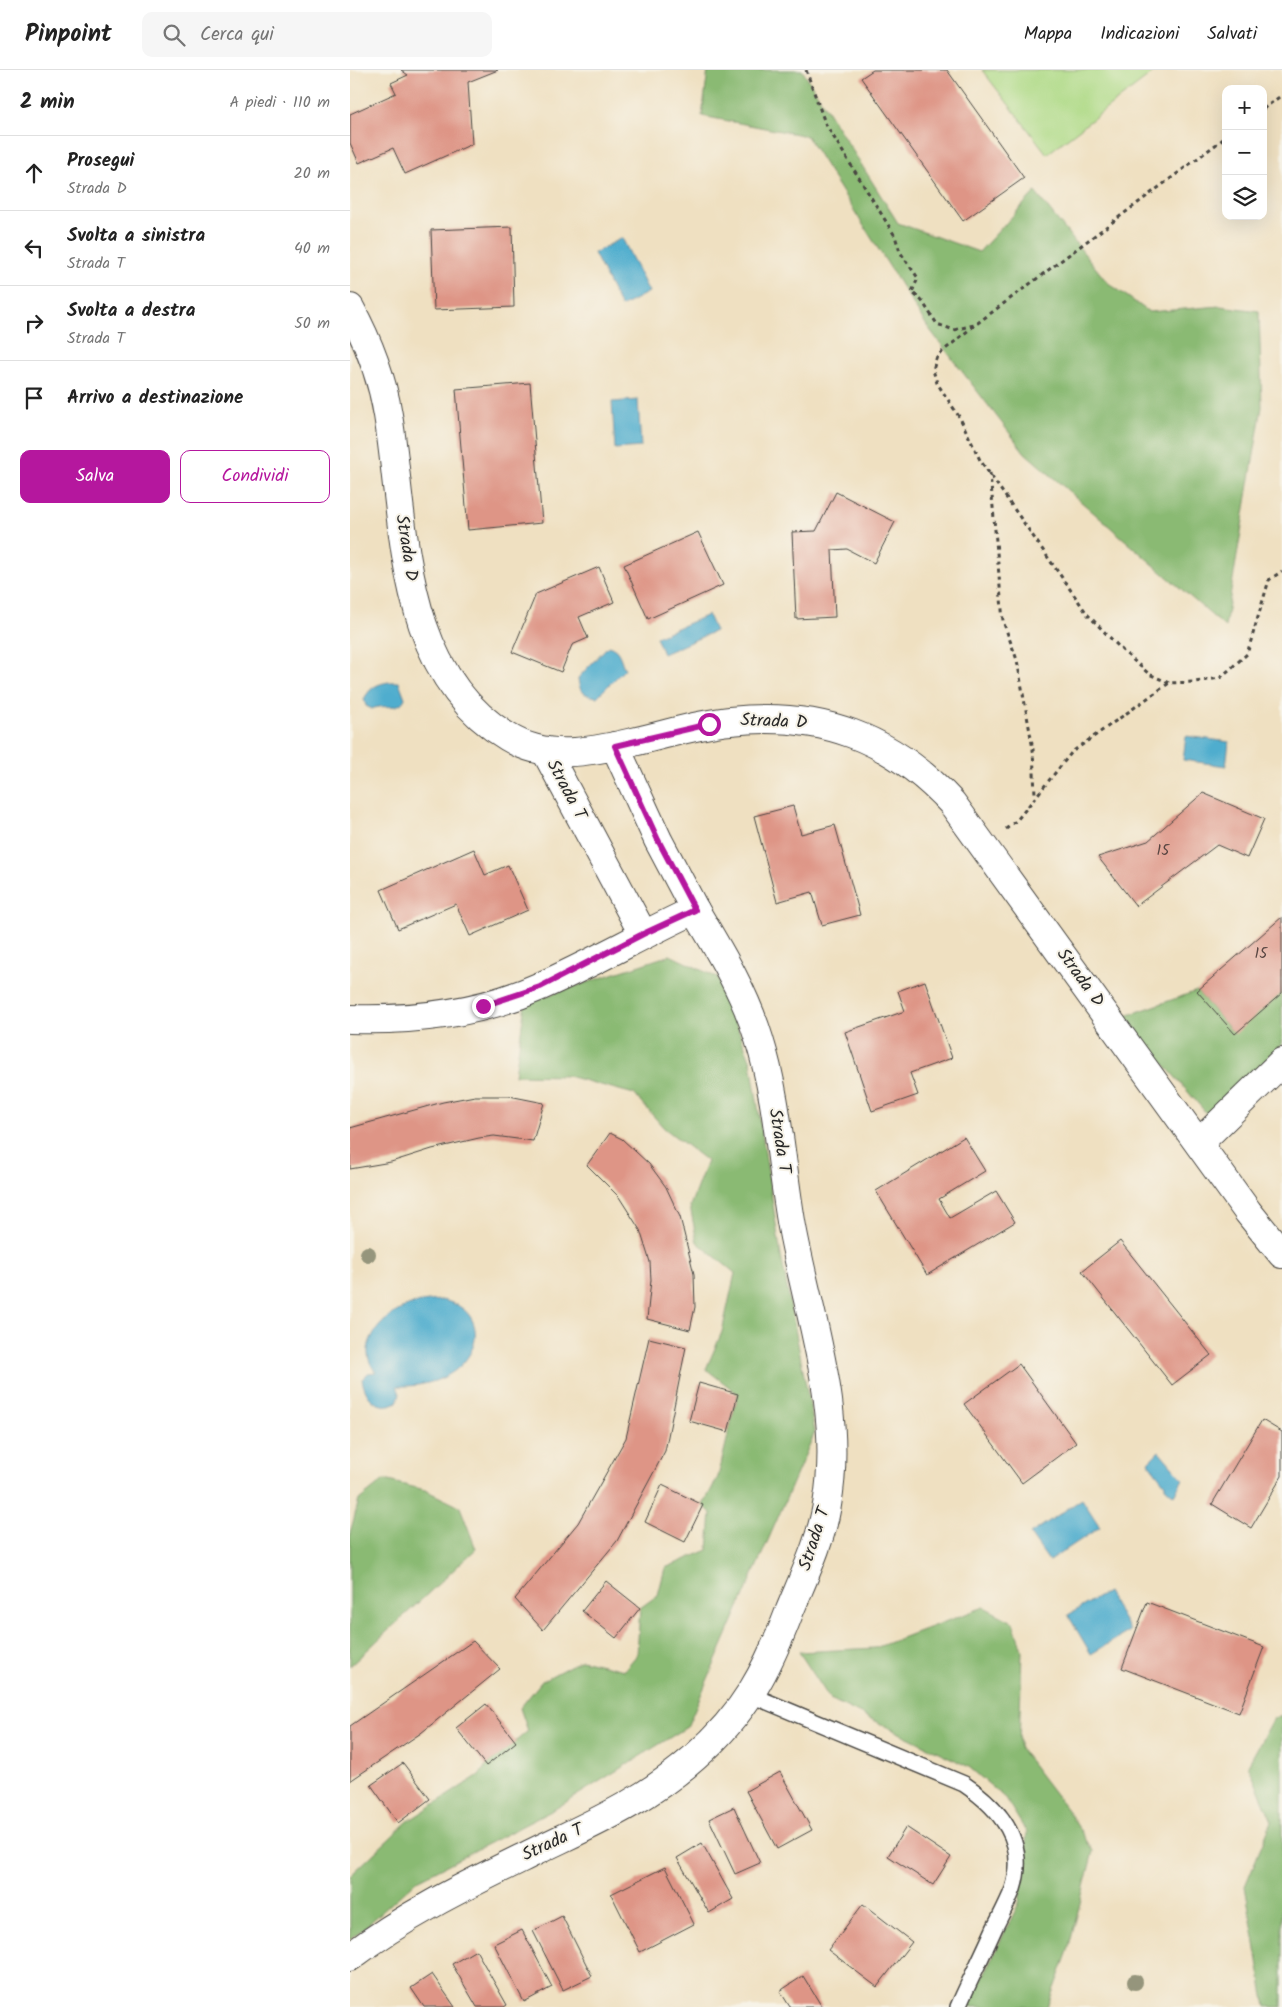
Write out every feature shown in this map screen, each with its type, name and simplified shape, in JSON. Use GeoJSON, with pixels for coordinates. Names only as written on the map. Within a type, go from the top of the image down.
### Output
{"type":"FeatureCollection","features":[{"type":"Feature","properties":{"kind":"street","name":"Strada D"},"geometry":{"type":"LineString","coordinates":[[350,308],[374,364],[386,405],[409,576],[424,629],[450,680],[469,705],[487,723],[509,738],[546,752],[581,752],[729,721],[772,718],[834,726],[862,735],[916,767],[952,803],[1266,1237],[1282,1254]]}},
{"type":"Feature","properties":{"kind":"street","name":"Strada T"},"geometry":{"type":"LineString","coordinates":[[350,1957],[396,1923],[438,1900],[632,1804],[695,1757],[724,1729],[751,1695],[778,1641],[820,1534],[827,1506],[831,1475],[830,1415],[792,1227],[774,1103],[760,1041],[734,976],[695,910],[658,840],[615,746]]}},
{"type":"Feature","properties":{"kind":"street","name":"Strada T"},"geometry":{"type":"LineString","coordinates":[[546,752],[643,934]]}},
{"type":"Feature","properties":{"kind":"street"},"geometry":{"type":"LineString","coordinates":[[350,1019],[417,1017],[483,1006],[540,987],[643,934],[695,910]]}},
{"type":"Feature","properties":{"kind":"street"},"geometry":{"type":"LineString","coordinates":[[1199,1143],[1282,1062]]}},
{"type":"Feature","properties":{"kind":"lane"},"geometry":{"type":"LineString","coordinates":[[751,1695],[964,1784],[988,1802],[1010,1828],[1016,1842],[1017,1856],[1017,1873],[1013,1889],[958,2007]]}},
{"type":"Feature","properties":{"kind":"path"},"geometry":{"type":"LineString","coordinates":[[806,70],[825,123],[895,236],[900,252],[918,278],[912,292],[922,301],[937,324],[954,330],[975,325]]}},
{"type":"Feature","properties":{"kind":"path"},"geometry":{"type":"LineString","coordinates":[[1267,105],[1282,94]]}},
{"type":"Feature","properties":{"kind":"path"},"geometry":{"type":"LineString","coordinates":[[1222,140],[975,325],[937,356],[933,370],[937,383],[960,418],[980,460],[1088,615],[1123,651],[1149,674],[1169,683],[1195,682],[1220,678],[1247,654],[1270,580],[1282,570]]}},
{"type":"Feature","properties":{"kind":"path"},"geometry":{"type":"LineString","coordinates":[[990,473],[1004,621],[1017,660],[1032,749],[1035,795]]}},
{"type":"Feature","properties":{"kind":"path"},"geometry":{"type":"LineString","coordinates":[[985,847],[1017,820],[1035,795],[1072,752],[1169,683]]}},
{"type":"Feature","properties":{"kind":"green space"},"geometry":{"type":"Polygon","coordinates":[[[708,70],[802,70],[898,223],[979,252],[1035,192],[1107,282],[1149,312],[1220,306],[1259,311],[1262,407],[1225,627],[1025,453],[927,326],[807,136],[702,116],[708,70]]]}},
{"type":"Feature","properties":{"kind":"green space"},"geometry":{"type":"Polygon","coordinates":[[[982,70],[1157,70],[1047,154],[982,70]]]}},
{"type":"Feature","properties":{"kind":"green space"},"geometry":{"type":"Polygon","coordinates":[[[670,955],[718,978],[751,1062],[781,1256],[815,1432],[687,1727],[555,1809],[416,1881],[350,1941],[350,1876],[407,1822],[479,1775],[486,1766],[528,1731],[520,1708],[542,1681],[581,1660],[624,1670],[637,1655],[640,1608],[658,1595],[665,1568],[708,1550],[711,1513],[703,1505],[718,1477],[738,1394],[706,1369],[722,1332],[735,1273],[697,1242],[690,1206],[707,1161],[664,1128],[634,1094],[568,1076],[515,1075],[525,1003],[670,955]]]}},
{"type":"Feature","properties":{"kind":"green space"},"geometry":{"type":"Polygon","coordinates":[[[1282,989],[1282,1045],[1208,1115],[1123,1017],[1197,991],[1231,1030],[1282,989]]]}},
{"type":"Feature","properties":{"kind":"green space"},"geometry":{"type":"Polygon","coordinates":[[[384,1480],[425,1490],[460,1507],[476,1549],[350,1666],[350,1533],[359,1500],[384,1480]]]}},
{"type":"Feature","properties":{"kind":"green space"},"geometry":{"type":"Polygon","coordinates":[[[984,1607],[1013,1622],[1022,1650],[1019,1747],[1070,1814],[1093,1851],[1068,1951],[1047,2007],[968,2007],[1019,1903],[1027,1833],[1006,1799],[969,1767],[830,1699],[799,1652],[875,1648],[984,1607]]]}},
{"type":"Feature","properties":{"kind":"green space"},"geometry":{"type":"Polygon","coordinates":[[[1282,1715],[1282,2007],[1266,2007],[1245,1886],[1272,1821],[1248,1765],[1274,1718],[1282,1715]]]}},
{"type":"Feature","properties":{"kind":"water"},"geometry":{"type":"Polygon","coordinates":[[[622,238],[649,292],[621,307],[594,253],[622,238]]]}},
{"type":"Feature","properties":{"kind":"water"},"geometry":{"type":"Polygon","coordinates":[[[638,400],[641,447],[615,449],[612,402],[638,400]]]}},
{"type":"Feature","properties":{"kind":"water"},"geometry":{"type":"Polygon","coordinates":[[[708,615],[715,631],[663,654],[656,637],[708,615]]]}},
{"type":"Feature","properties":{"kind":"water"},"geometry":{"type":"Polygon","coordinates":[[[608,646],[618,652],[625,669],[597,697],[586,694],[581,690],[578,678],[608,646]]]}},
{"type":"Feature","properties":{"kind":"water"},"geometry":{"type":"Polygon","coordinates":[[[399,682],[405,698],[402,702],[395,706],[372,709],[366,706],[364,699],[371,689],[377,685],[399,682]]]}},
{"type":"Feature","properties":{"kind":"water"},"geometry":{"type":"Polygon","coordinates":[[[1186,736],[1229,742],[1226,766],[1183,760],[1186,736]]]}},
{"type":"Feature","properties":{"kind":"water"},"geometry":{"type":"Polygon","coordinates":[[[441,1300],[462,1308],[474,1323],[474,1342],[471,1352],[457,1369],[442,1378],[424,1384],[397,1386],[400,1394],[397,1402],[384,1405],[374,1401],[366,1392],[362,1379],[368,1373],[376,1372],[370,1362],[368,1352],[375,1332],[390,1316],[410,1305],[441,1300]]]}},
{"type":"Feature","properties":{"kind":"water"},"geometry":{"type":"Polygon","coordinates":[[[1159,1451],[1183,1479],[1174,1495],[1165,1487],[1165,1484],[1148,1462],[1159,1451]]]}},
{"type":"Feature","properties":{"kind":"water"},"geometry":{"type":"Polygon","coordinates":[[[1082,1499],[1100,1527],[1049,1561],[1030,1534],[1082,1499]]]}},
{"type":"Feature","properties":{"kind":"water"},"geometry":{"type":"Polygon","coordinates":[[[1107,1592],[1130,1631],[1091,1654],[1068,1615],[1107,1592]]]}},
{"type":"Feature","properties":{"kind":"building"},"geometry":{"type":"Polygon","coordinates":[[[401,70],[498,70],[468,82],[472,144],[405,174],[393,148],[359,163],[350,143],[350,114],[396,93],[391,83],[408,75],[401,70]]]}},
{"type":"Feature","properties":{"kind":"building"},"geometry":{"type":"Polygon","coordinates":[[[873,70],[947,70],[1024,178],[963,221],[861,78],[873,70]]]}},
{"type":"Feature","properties":{"kind":"building"},"geometry":{"type":"Polygon","coordinates":[[[512,227],[514,307],[434,310],[431,230],[512,227]]]}},
{"type":"Feature","properties":{"kind":"building"},"geometry":{"type":"Polygon","coordinates":[[[530,383],[542,523],[468,530],[456,389],[530,383]]]}},
{"type":"Feature","properties":{"kind":"building"},"geometry":{"type":"Polygon","coordinates":[[[836,492],[895,522],[874,563],[847,549],[832,550],[835,617],[796,619],[792,532],[816,531],[836,492]]]}},
{"type":"Feature","properties":{"kind":"building"},"geometry":{"type":"Polygon","coordinates":[[[698,532],[723,585],[648,619],[624,565],[698,532]]]}},
{"type":"Feature","properties":{"kind":"building"},"geometry":{"type":"Polygon","coordinates":[[[599,567],[614,602],[579,617],[588,638],[572,645],[561,672],[512,652],[536,594],[599,567]]]}},
{"type":"Feature","properties":{"kind":"building"},"geometry":{"type":"Polygon","coordinates":[[[1203,793],[1264,819],[1247,858],[1217,845],[1136,906],[1098,857],[1148,841],[1203,793]]]}},
{"type":"Feature","properties":{"kind":"building"},"geometry":{"type":"Polygon","coordinates":[[[793,806],[801,834],[835,825],[860,915],[822,925],[812,892],[777,902],[754,816],[793,806]]]}},
{"type":"Feature","properties":{"kind":"building"},"geometry":{"type":"Polygon","coordinates":[[[474,849],[485,875],[508,865],[528,910],[470,936],[456,904],[398,929],[381,890],[474,849]]]}},
{"type":"Feature","properties":{"kind":"building"},"geometry":{"type":"Polygon","coordinates":[[[1282,917],[1282,993],[1235,1034],[1197,991],[1282,917]]]}},
{"type":"Feature","properties":{"kind":"building"},"geometry":{"type":"Polygon","coordinates":[[[925,981],[952,1058],[910,1073],[918,1095],[872,1111],[845,1032],[905,1011],[898,991],[925,981]]]}},
{"type":"Feature","properties":{"kind":"building"},"geometry":{"type":"Polygon","coordinates":[[[475,1096],[509,1096],[544,1103],[533,1141],[494,1136],[479,1138],[432,1149],[391,1162],[350,1169],[350,1128],[443,1102],[475,1096]]]}},
{"type":"Feature","properties":{"kind":"building"},"geometry":{"type":"Polygon","coordinates":[[[610,1133],[622,1139],[649,1164],[666,1187],[680,1217],[694,1274],[695,1307],[690,1330],[647,1319],[651,1280],[650,1262],[640,1230],[619,1197],[587,1165],[610,1133]]]}},
{"type":"Feature","properties":{"kind":"building"},"geometry":{"type":"Polygon","coordinates":[[[964,1137],[985,1171],[939,1199],[950,1218],[996,1191],[1015,1222],[927,1275],[876,1191],[964,1137]]]}},
{"type":"Feature","properties":{"kind":"building"},"geometry":{"type":"Polygon","coordinates":[[[1120,1241],[1211,1355],[1172,1385],[1082,1271],[1120,1241]]]}},
{"type":"Feature","properties":{"kind":"building"},"geometry":{"type":"Polygon","coordinates":[[[649,1338],[686,1347],[665,1451],[617,1541],[543,1630],[515,1599],[578,1523],[626,1438],[649,1338]]]}},
{"type":"Feature","properties":{"kind":"building"},"geometry":{"type":"Polygon","coordinates":[[[1019,1364],[1076,1443],[1022,1483],[964,1404],[1019,1364]]]}},
{"type":"Feature","properties":{"kind":"building"},"geometry":{"type":"Polygon","coordinates":[[[699,1383],[738,1394],[728,1432],[689,1421],[699,1383]]]}},
{"type":"Feature","properties":{"kind":"building"},"geometry":{"type":"Polygon","coordinates":[[[1262,1420],[1282,1432],[1282,1476],[1251,1528],[1212,1504],[1262,1420]]]}},
{"type":"Feature","properties":{"kind":"building"},"geometry":{"type":"Polygon","coordinates":[[[662,1485],[703,1505],[685,1542],[645,1522],[662,1485]]]}},
{"type":"Feature","properties":{"kind":"building"},"geometry":{"type":"Polygon","coordinates":[[[606,1581],[640,1608],[616,1638],[582,1611],[606,1581]]]}},
{"type":"Feature","properties":{"kind":"building"},"geometry":{"type":"Polygon","coordinates":[[[1147,1602],[1264,1647],[1239,1713],[1122,1668],[1147,1602]]]}},
{"type":"Feature","properties":{"kind":"building"},"geometry":{"type":"Polygon","coordinates":[[[473,1641],[500,1669],[421,1733],[350,1781],[350,1726],[473,1641]]]}},
{"type":"Feature","properties":{"kind":"building"},"geometry":{"type":"Polygon","coordinates":[[[486,1704],[516,1742],[486,1766],[456,1728],[486,1704]]]}},
{"type":"Feature","properties":{"kind":"building"},"geometry":{"type":"Polygon","coordinates":[[[403,1763],[430,1799],[398,1823],[371,1785],[403,1763]]]}},
{"type":"Feature","properties":{"kind":"building"},"geometry":{"type":"Polygon","coordinates":[[[780,1772],[812,1830],[777,1849],[746,1791],[780,1772]]]}},
{"type":"Feature","properties":{"kind":"building"},"geometry":{"type":"Polygon","coordinates":[[[734,1807],[760,1863],[735,1874],[709,1819],[734,1807]]]}},
{"type":"Feature","properties":{"kind":"building"},"geometry":{"type":"Polygon","coordinates":[[[906,1827],[951,1857],[933,1885],[888,1856],[906,1827]]]}},
{"type":"Feature","properties":{"kind":"building"},"geometry":{"type":"Polygon","coordinates":[[[702,1843],[733,1899],[709,1913],[677,1858],[702,1843]]]}},
{"type":"Feature","properties":{"kind":"building"},"geometry":{"type":"Polygon","coordinates":[[[665,1867],[694,1924],[640,1952],[611,1894],[665,1867]]]}},
{"type":"Feature","properties":{"kind":"building"},"geometry":{"type":"Polygon","coordinates":[[[863,1904],[912,1942],[877,1987],[828,1950],[863,1904]]]}},
{"type":"Feature","properties":{"kind":"building"},"geometry":{"type":"Polygon","coordinates":[[[562,1916],[592,1976],[563,1990],[533,1931],[562,1916]]]}},
{"type":"Feature","properties":{"kind":"building"},"geometry":{"type":"Polygon","coordinates":[[[522,1930],[552,1987],[524,2002],[494,1944],[522,1930]]]}},
{"type":"Feature","properties":{"kind":"building"},"geometry":{"type":"Polygon","coordinates":[[[476,1950],[507,2005],[504,2007],[477,2007],[452,1964],[476,1950]]]}},
{"type":"Feature","properties":{"kind":"building"},"geometry":{"type":"Polygon","coordinates":[[[432,1974],[455,2007],[424,2007],[411,1988],[432,1974]]]}},
{"type":"Feature","properties":{"kind":"building"},"geometry":{"type":"Polygon","coordinates":[[[803,1976],[822,2007],[790,2007],[780,1991],[803,1976]]]}},
{"type":"Feature","properties":{"kind":"route"},"geometry":{"type":"LineString","coordinates":[[483,1006],[540,987],[643,934],[695,910],[658,840],[615,746],[709,724]]}}]}
